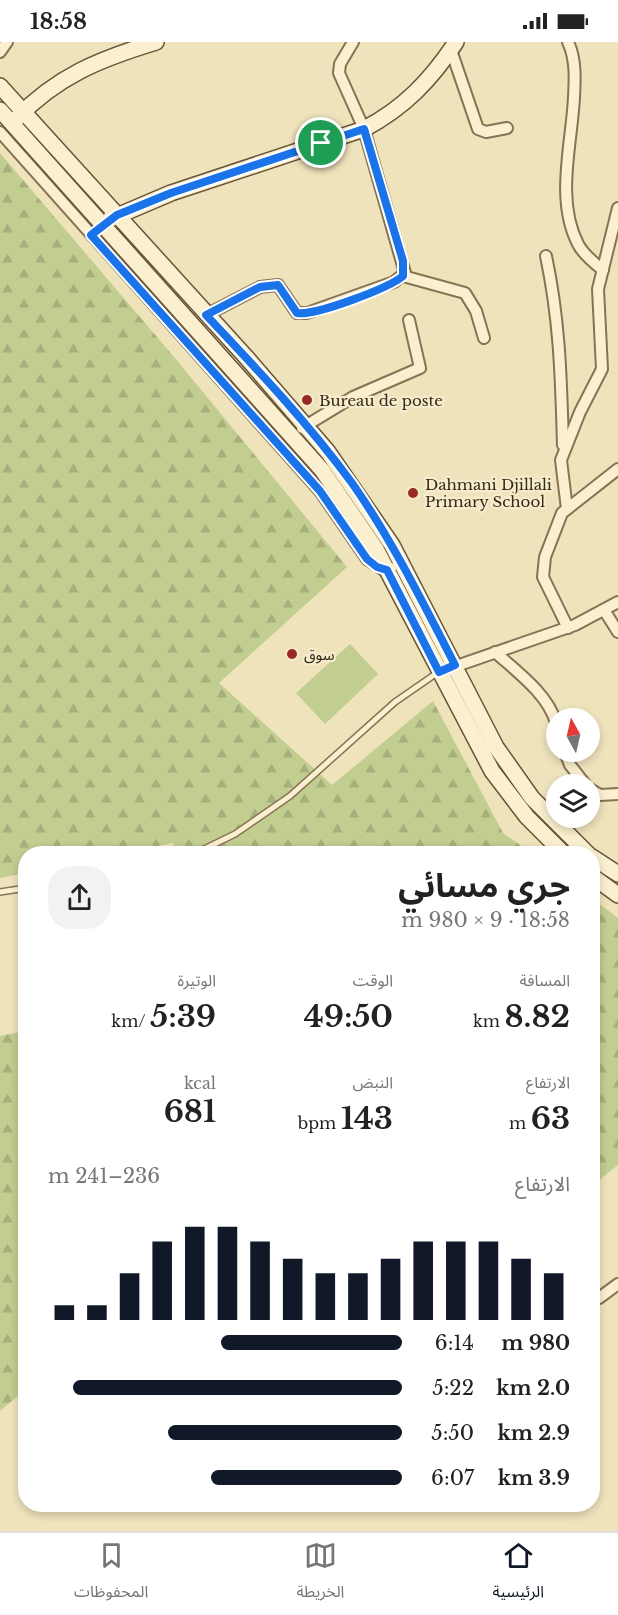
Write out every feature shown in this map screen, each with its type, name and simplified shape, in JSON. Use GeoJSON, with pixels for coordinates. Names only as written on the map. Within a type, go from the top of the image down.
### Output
{"type":"FeatureCollection","features":[{"type":"Feature","properties":{"kind":"main road"},"geometry":{"type":"LineString","coordinates":[[6,128],[60,80],[82,68],[156,42]]}},
{"type":"Feature","properties":{"kind":"main road"},"geometry":{"type":"LineString","coordinates":[[104,224],[117,215],[171,193],[364,129],[390,116],[418,91],[454,46]]}},
{"type":"Feature","properties":{"kind":"main road"},"geometry":{"type":"LineString","coordinates":[[0,86],[306,426],[351,483],[402,563],[496,747],[532,798],[580,846]]}},
{"type":"Feature","properties":{"kind":"main road"},"geometry":{"type":"LineString","coordinates":[[0,110],[6,128],[104,224],[292,435],[355,514],[387,570],[492,771],[527,817],[556,846]]}},
{"type":"Feature","properties":{"kind":"main road"},"geometry":{"type":"LineString","coordinates":[[600,862],[618,874]]}},
{"type":"Feature","properties":{"kind":"main road"},"geometry":{"type":"LineString","coordinates":[[600,882],[618,895]]}},
{"type":"Feature","properties":{"kind":"street"},"geometry":{"type":"LineString","coordinates":[[0,52],[8,42]]}},
{"type":"Feature","properties":{"kind":"street"},"geometry":{"type":"LineString","coordinates":[[353,42],[340,64],[339,73],[364,129],[403,261],[403,276]]}},
{"type":"Feature","properties":{"kind":"street"},"geometry":{"type":"LineString","coordinates":[[568,42],[574,63],[575,83],[567,171],[571,224],[582,250],[603,270]]}},
{"type":"Feature","properties":{"kind":"street"},"geometry":{"type":"LineString","coordinates":[[454,46],[478,129],[486,132],[507,129]]}},
{"type":"Feature","properties":{"kind":"street"},"geometry":{"type":"LineString","coordinates":[[6,128],[91,235],[320,491],[367,559],[377,567],[387,570],[402,563]]}},
{"type":"Feature","properties":{"kind":"street"},"geometry":{"type":"LineString","coordinates":[[563,452],[602,369],[598,289],[618,207]]}},
{"type":"Feature","properties":{"kind":"street"},"geometry":{"type":"LineString","coordinates":[[91,235],[104,224]]}},
{"type":"Feature","properties":{"kind":"street"},"geometry":{"type":"LineString","coordinates":[[546,256],[557,308],[563,407],[563,452],[560,474],[567,509]]}},
{"type":"Feature","properties":{"kind":"street"},"geometry":{"type":"LineString","coordinates":[[206,315],[266,285],[278,285],[297,313],[307,313],[361,295],[403,276],[465,293],[476,310],[484,339]]}},
{"type":"Feature","properties":{"kind":"street"},"geometry":{"type":"LineString","coordinates":[[292,435],[353,397],[420,368],[409,320]]}},
{"type":"Feature","properties":{"kind":"street"},"geometry":{"type":"LineString","coordinates":[[568,628],[546,586],[542,568],[554,527],[567,509],[618,469]]}},
{"type":"Feature","properties":{"kind":"street"},"geometry":{"type":"LineString","coordinates":[[439,672],[568,628],[618,602]]}},
{"type":"Feature","properties":{"kind":"street"},"geometry":{"type":"LineString","coordinates":[[604,610],[618,632]]}},
{"type":"Feature","properties":{"kind":"street"},"geometry":{"type":"LineString","coordinates":[[495,652],[536,691],[548,708]]}},
{"type":"Feature","properties":{"kind":"street"},"geometry":{"type":"LineString","coordinates":[[600,795],[618,794]]}},
{"type":"Feature","properties":{"kind":"street"},"geometry":{"type":"LineString","coordinates":[[600,1297],[618,1284]]}},
{"type":"Feature","properties":{"kind":"lane"},"geometry":{"type":"LineString","coordinates":[[210,846],[235,834],[290,796],[395,702],[439,672]]}},
{"type":"Feature","properties":{"kind":"lane"},"geometry":{"type":"LineString","coordinates":[[0,892],[18,889]]}},
{"type":"Feature","properties":{"kind":"green space"},"geometry":{"type":"Polygon","coordinates":[[[0,153],[174,357],[347,567],[219,683],[332,785],[433,701],[503,833],[521,846],[174,846],[173,843],[158,846],[18,846],[18,874],[0,878],[0,153]]]}},
{"type":"Feature","properties":{"kind":"green space"},"geometry":{"type":"Polygon","coordinates":[[[350,644],[378,674],[325,724],[296,693],[350,644]]]}},
{"type":"Feature","properties":{"kind":"green space"},"geometry":{"type":"Polygon","coordinates":[[[600,904],[618,918],[618,1165],[600,1179],[600,904]]]}},
{"type":"Feature","properties":{"kind":"green space"},"geometry":{"type":"Polygon","coordinates":[[[18,1032],[18,1396],[0,1411],[0,1036],[18,1032]]]}},
{"type":"Feature","properties":{"kind":"place","name":"Bureau de poste"},"geometry":{"type":"Point","coordinates":[307,400]}},
{"type":"Feature","properties":{"kind":"place","name":"Dahmani Djillali Primary School"},"geometry":{"type":"Point","coordinates":[413,493]}},
{"type":"Feature","properties":{"kind":"place","name":"سوق"},"geometry":{"type":"Point","coordinates":[292,654]}},
{"type":"Feature","properties":{"kind":"route"},"geometry":{"type":"LineString","coordinates":[[364,129],[403,261],[405,273],[403,276],[361,295],[301,314],[297,313],[278,285],[266,285],[206,315],[246,357],[328,452],[367,506],[392,545],[455,665],[439,672],[387,570],[370,563],[320,491],[91,235],[117,215],[171,193],[321,143],[364,129]]}}]}
